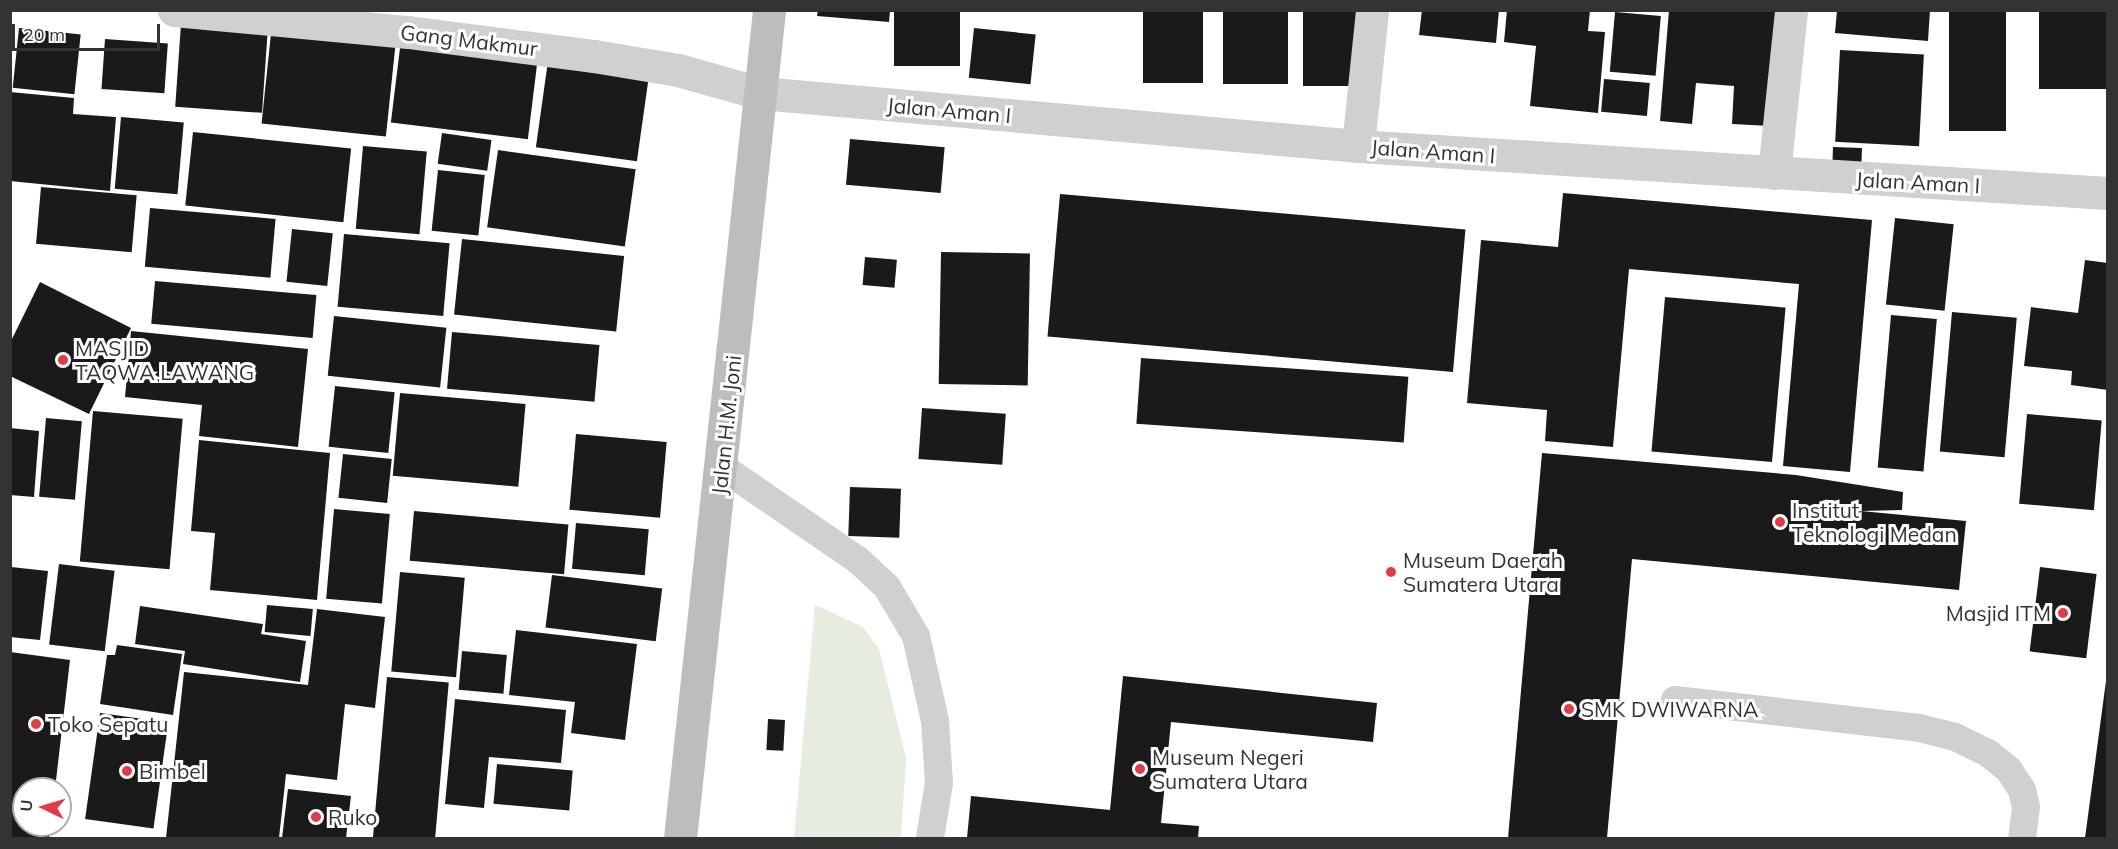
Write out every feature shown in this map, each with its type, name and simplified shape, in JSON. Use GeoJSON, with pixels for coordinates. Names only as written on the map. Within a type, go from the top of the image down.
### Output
{"type":"FeatureCollection","features":[{"type":"Feature","properties":{"kind":"street","name":"Gang Makmur"},"geometry":{"type":"LineString","coordinates":[[174,10],[408,32],[594,56],[678,70],[760,93]]}},
{"type":"Feature","properties":{"kind":"street","name":"Jalan H.M. Joni"},"geometry":{"type":"LineString","coordinates":[[680,838],[722,467],[769,10]]}},
{"type":"Feature","properties":{"kind":"street"},"geometry":{"type":"LineString","coordinates":[[1358,146],[1372,10]]}},
{"type":"Feature","properties":{"kind":"street"},"geometry":{"type":"LineString","coordinates":[[1774,173],[1791,10]]}},
{"type":"Feature","properties":{"kind":"street","name":"Jalan Aman I"},"geometry":{"type":"LineString","coordinates":[[760,93],[1358,146],[2108,193]]}},
{"type":"Feature","properties":{"kind":"lane"},"geometry":{"type":"LineString","coordinates":[[722,467],[858,560],[887,587],[916,636],[935,721],[939,783],[930,838]]}},
{"type":"Feature","properties":{"kind":"lane"},"geometry":{"type":"LineString","coordinates":[[1675,700],[1919,728],[1955,737],[1988,753],[2009,770],[2022,790],[2026,807],[2022,838]]}},
{"type":"Feature","properties":{"kind":"shaded area"},"geometry":{"type":"Polygon","coordinates":[[[815,605],[863,627],[879,649],[906,758],[901,838],[794,838],[815,605]]]}},
{"type":"Feature","properties":{"kind":"building"},"geometry":{"type":"Polygon","coordinates":[[[818,10],[890,10],[889,22],[817,16],[818,10]]]}},
{"type":"Feature","properties":{"kind":"building"},"geometry":{"type":"Polygon","coordinates":[[[894,10],[960,10],[960,66],[894,66],[894,10]]]}},
{"type":"Feature","properties":{"kind":"building"},"geometry":{"type":"Polygon","coordinates":[[[1143,10],[1203,10],[1203,83],[1143,83],[1143,10]]]}},
{"type":"Feature","properties":{"kind":"building"},"geometry":{"type":"Polygon","coordinates":[[[1223,10],[1288,10],[1288,84],[1223,84],[1223,10]]]}},
{"type":"Feature","properties":{"kind":"building"},"geometry":{"type":"Polygon","coordinates":[[[1303,10],[1363,10],[1363,86],[1303,86],[1303,10]]]}},
{"type":"Feature","properties":{"kind":"building"},"geometry":{"type":"Polygon","coordinates":[[[1422,10],[1499,10],[1496,43],[1419,35],[1422,10]]]}},
{"type":"Feature","properties":{"kind":"building"},"geometry":{"type":"Polygon","coordinates":[[[1507,10],[1590,10],[1588,31],[1605,32],[1598,113],[1530,106],[1536,46],[1504,42],[1507,10]]]}},
{"type":"Feature","properties":{"kind":"building"},"geometry":{"type":"Polygon","coordinates":[[[1669,10],[1779,10],[1770,126],[1732,124],[1734,86],[1696,83],[1692,124],[1660,121],[1669,10]]]}},
{"type":"Feature","properties":{"kind":"building"},"geometry":{"type":"Polygon","coordinates":[[[1837,10],[1930,10],[1928,41],[1835,33],[1837,10]]]}},
{"type":"Feature","properties":{"kind":"building"},"geometry":{"type":"Polygon","coordinates":[[[1949,10],[2006,10],[2006,131],[1949,131],[1949,10]]]}},
{"type":"Feature","properties":{"kind":"building"},"geometry":{"type":"Polygon","coordinates":[[[2039,10],[2108,10],[2108,89],[2039,89],[2039,10]]]}},
{"type":"Feature","properties":{"kind":"building"},"geometry":{"type":"Polygon","coordinates":[[[1615,12],[1661,16],[1656,76],[1610,72],[1615,12]]]}},
{"type":"Feature","properties":{"kind":"building"},"geometry":{"type":"Polygon","coordinates":[[[181,24],[268,30],[262,113],[175,107],[181,24]]]}},
{"type":"Feature","properties":{"kind":"building"},"geometry":{"type":"Polygon","coordinates":[[[272,24],[396,37],[386,137],[262,123],[272,24]]]}},
{"type":"Feature","properties":{"kind":"building"},"geometry":{"type":"Polygon","coordinates":[[[19,28],[81,34],[74,94],[13,88],[19,28]]]}},
{"type":"Feature","properties":{"kind":"building"},"geometry":{"type":"Polygon","coordinates":[[[974,28],[1036,34],[1030,84],[969,78],[974,28]]]}},
{"type":"Feature","properties":{"kind":"building"},"geometry":{"type":"Polygon","coordinates":[[[105,39],[168,43],[164,93],[102,89],[105,39]]]}},
{"type":"Feature","properties":{"kind":"building"},"geometry":{"type":"Polygon","coordinates":[[[401,40],[538,57],[528,139],[391,122],[401,40]]]}},
{"type":"Feature","properties":{"kind":"building"},"geometry":{"type":"Polygon","coordinates":[[[1840,50],[1924,54],[1919,146],[1835,142],[1840,50]]]}},
{"type":"Feature","properties":{"kind":"building"},"geometry":{"type":"Polygon","coordinates":[[[548,61],[649,75],[637,161],[536,147],[548,61]]]}},
{"type":"Feature","properties":{"kind":"building"},"geometry":{"type":"Polygon","coordinates":[[[1604,79],[1650,83],[1647,116],[1601,112],[1604,79]]]}},
{"type":"Feature","properties":{"kind":"building"},"geometry":{"type":"Polygon","coordinates":[[[10,92],[74,98],[73,114],[116,117],[110,191],[10,181],[10,92]]]}},
{"type":"Feature","properties":{"kind":"building"},"geometry":{"type":"Polygon","coordinates":[[[121,117],[184,122],[177,194],[115,189],[121,117]]]}},
{"type":"Feature","properties":{"kind":"building"},"geometry":{"type":"Polygon","coordinates":[[[193,132],[351,149],[343,222],[185,206],[193,132]]]}},
{"type":"Feature","properties":{"kind":"building"},"geometry":{"type":"Polygon","coordinates":[[[442,133],[492,140],[487,171],[438,164],[442,133]]]}},
{"type":"Feature","properties":{"kind":"building"},"geometry":{"type":"Polygon","coordinates":[[[850,139],[945,147],[941,193],[846,185],[850,139]]]}},
{"type":"Feature","properties":{"kind":"building"},"geometry":{"type":"Polygon","coordinates":[[[363,146],[427,152],[420,234],[356,229],[363,146]]]}},
{"type":"Feature","properties":{"kind":"building"},"geometry":{"type":"Polygon","coordinates":[[[1833,147],[1862,148],[1861,162],[1833,161],[1833,147]]]}},
{"type":"Feature","properties":{"kind":"building"},"geometry":{"type":"Polygon","coordinates":[[[498,150],[636,169],[625,247],[487,227],[498,150]]]}},
{"type":"Feature","properties":{"kind":"building"},"geometry":{"type":"Polygon","coordinates":[[[438,170],[485,175],[478,236],[432,231],[438,170]]]}},
{"type":"Feature","properties":{"kind":"building"},"geometry":{"type":"Polygon","coordinates":[[[41,187],[137,195],[132,252],[36,244],[41,187]]]}},
{"type":"Feature","properties":{"kind":"building","name":"Institut Teknologi Medan"},"geometry":{"type":"Polygon","coordinates":[[[1563,193],[1872,220],[1850,472],[1783,466],[1799,284],[1629,269],[1613,447],[1545,441],[1547,410],[1467,403],[1481,240],[1558,247],[1563,193]]]}},
{"type":"Feature","properties":{"kind":"building"},"geometry":{"type":"Polygon","coordinates":[[[1060,194],[1465,229],[1453,372],[1048,336],[1060,194]]]}},
{"type":"Feature","properties":{"kind":"building"},"geometry":{"type":"Polygon","coordinates":[[[150,208],[276,219],[270,278],[145,267],[150,208]]]}},
{"type":"Feature","properties":{"kind":"building"},"geometry":{"type":"Polygon","coordinates":[[[1895,218],[1954,224],[1945,311],[1886,305],[1895,218]]]}},
{"type":"Feature","properties":{"kind":"building"},"geometry":{"type":"Polygon","coordinates":[[[292,229],[333,233],[327,286],[286,282],[292,229]]]}},
{"type":"Feature","properties":{"kind":"building"},"geometry":{"type":"Polygon","coordinates":[[[344,234],[450,243],[443,316],[338,307],[344,234]]]}},
{"type":"Feature","properties":{"kind":"building"},"geometry":{"type":"Polygon","coordinates":[[[462,239],[624,256],[616,332],[454,315],[462,239]]]}},
{"type":"Feature","properties":{"kind":"building"},"geometry":{"type":"Polygon","coordinates":[[[941,252],[1030,254],[1028,386],[939,384],[941,252]]]}},
{"type":"Feature","properties":{"kind":"building"},"geometry":{"type":"Polygon","coordinates":[[[865,257],[897,260],[894,288],[863,285],[865,257]]]}},
{"type":"Feature","properties":{"kind":"building"},"geometry":{"type":"Polygon","coordinates":[[[2085,260],[2108,263],[2108,390],[2071,385],[2072,371],[2024,366],[2031,307],[2078,313],[2085,260]]]}},
{"type":"Feature","properties":{"kind":"building"},"geometry":{"type":"Polygon","coordinates":[[[155,281],[316,295],[313,338],[151,324],[155,281]]]}},
{"type":"Feature","properties":{"kind":"building","name":"MASJID TAQWA LAWANG"},"geometry":{"type":"Polygon","coordinates":[[[40,282],[131,328],[89,414],[10,376],[10,343],[40,282]]]}},
{"type":"Feature","properties":{"kind":"building","name":"Institut Teknologi Medan"},"geometry":{"type":"Polygon","coordinates":[[[1665,297],[1786,308],[1772,462],[1651,451],[1665,297]]]}},
{"type":"Feature","properties":{"kind":"building"},"geometry":{"type":"Polygon","coordinates":[[[1952,312],[2017,318],[2005,457],[1940,451],[1952,312]]]}},
{"type":"Feature","properties":{"kind":"building"},"geometry":{"type":"Polygon","coordinates":[[[1891,315],[1937,319],[1923,471],[1878,467],[1891,315]]]}},
{"type":"Feature","properties":{"kind":"building"},"geometry":{"type":"Polygon","coordinates":[[[334,316],[446,328],[440,387],[328,376],[334,316]]]}},
{"type":"Feature","properties":{"kind":"building"},"geometry":{"type":"Polygon","coordinates":[[[131,331],[308,349],[298,447],[199,436],[202,405],[125,397],[131,331]]]}},
{"type":"Feature","properties":{"kind":"building"},"geometry":{"type":"Polygon","coordinates":[[[452,332],[599,345],[594,402],[447,389],[452,332]]]}},
{"type":"Feature","properties":{"kind":"building"},"geometry":{"type":"Polygon","coordinates":[[[1141,358],[1408,377],[1404,443],[1136,424],[1141,358]]]}},
{"type":"Feature","properties":{"kind":"building"},"geometry":{"type":"Polygon","coordinates":[[[335,386],[395,392],[388,453],[329,447],[335,386]]]}},
{"type":"Feature","properties":{"kind":"building"},"geometry":{"type":"Polygon","coordinates":[[[400,393],[526,404],[518,487],[393,476],[400,393]]]}},
{"type":"Feature","properties":{"kind":"building"},"geometry":{"type":"Polygon","coordinates":[[[922,408],[1006,414],[1002,465],[918,459],[922,408]]]}},
{"type":"Feature","properties":{"kind":"building"},"geometry":{"type":"Polygon","coordinates":[[[93,411],[183,419],[169,569],[80,561],[93,411]]]}},
{"type":"Feature","properties":{"kind":"building"},"geometry":{"type":"Polygon","coordinates":[[[2027,414],[2102,421],[2094,510],[2019,504],[2027,414]]]}},
{"type":"Feature","properties":{"kind":"building"},"geometry":{"type":"Polygon","coordinates":[[[46,418],[82,421],[75,500],[39,497],[46,418]]]}},
{"type":"Feature","properties":{"kind":"building"},"geometry":{"type":"Polygon","coordinates":[[[10,428],[39,431],[34,497],[10,495],[10,428]]]}},
{"type":"Feature","properties":{"kind":"building"},"geometry":{"type":"Polygon","coordinates":[[[576,434],[667,442],[660,518],[569,510],[576,434]]]}},
{"type":"Feature","properties":{"kind":"building"},"geometry":{"type":"Polygon","coordinates":[[[199,440],[330,453],[317,600],[210,590],[215,533],[191,531],[199,440]]]}},
{"type":"Feature","properties":{"kind":"building","name":"SMK DWIWARNA"},"geometry":{"type":"Polygon","coordinates":[[[1542,453],[1796,475],[1903,492],[1902,510],[1861,511],[1966,521],[1959,590],[1632,559],[1607,838],[1508,838],[1542,453]]]}},
{"type":"Feature","properties":{"kind":"building"},"geometry":{"type":"Polygon","coordinates":[[[343,454],[392,459],[387,503],[338,498],[343,454]]]}},
{"type":"Feature","properties":{"kind":"building"},"geometry":{"type":"Polygon","coordinates":[[[850,487],[901,489],[899,538],[848,536],[850,487]]]}},
{"type":"Feature","properties":{"kind":"building"},"geometry":{"type":"Polygon","coordinates":[[[334,509],[390,514],[382,604],[326,599],[334,509]]]}},
{"type":"Feature","properties":{"kind":"building"},"geometry":{"type":"Polygon","coordinates":[[[414,511],[568,525],[564,574],[410,561],[414,511]]]}},
{"type":"Feature","properties":{"kind":"building"},"geometry":{"type":"Polygon","coordinates":[[[576,523],[649,529],[645,575],[572,569],[576,523]]]}},
{"type":"Feature","properties":{"kind":"building"},"geometry":{"type":"Polygon","coordinates":[[[59,564],[115,571],[105,651],[49,644],[59,564]]]}},
{"type":"Feature","properties":{"kind":"building"},"geometry":{"type":"Polygon","coordinates":[[[11,567],[48,571],[40,640],[10,637],[11,567]]]}},
{"type":"Feature","properties":{"kind":"building","name":"Masjid ITM"},"geometry":{"type":"Polygon","coordinates":[[[2040,567],[2097,574],[2086,658],[2030,651],[2040,567]]]}},
{"type":"Feature","properties":{"kind":"building"},"geometry":{"type":"Polygon","coordinates":[[[400,572],[465,578],[456,677],[391,672],[400,572]]]}},
{"type":"Feature","properties":{"kind":"building"},"geometry":{"type":"Polygon","coordinates":[[[552,575],[662,589],[656,641],[546,628],[552,575]]]}},
{"type":"Feature","properties":{"kind":"building"},"geometry":{"type":"Polygon","coordinates":[[[267,605],[313,609],[310,636],[265,632],[267,605]]]}},
{"type":"Feature","properties":{"kind":"building"},"geometry":{"type":"Polygon","coordinates":[[[140,606],[263,624],[261,634],[306,641],[300,682],[183,664],[185,651],[135,644],[140,606]]]}},
{"type":"Feature","properties":{"kind":"building"},"geometry":{"type":"Polygon","coordinates":[[[317,609],[385,617],[375,708],[345,704],[337,780],[286,774],[279,838],[166,838],[184,672],[308,685],[317,609]]]}},
{"type":"Feature","properties":{"kind":"building"},"geometry":{"type":"Polygon","coordinates":[[[516,630],[637,644],[625,740],[571,733],[575,702],[509,695],[516,630]]]}},
{"type":"Feature","properties":{"kind":"building"},"geometry":{"type":"Polygon","coordinates":[[[117,645],[182,654],[173,715],[100,704],[107,655],[115,655],[117,645]]]}},
{"type":"Feature","properties":{"kind":"building"},"geometry":{"type":"Polygon","coordinates":[[[462,651],[507,655],[503,694],[459,690],[462,651]]]}},
{"type":"Feature","properties":{"kind":"building","name":"Toko Sepatu"},"geometry":{"type":"Polygon","coordinates":[[[10,652],[70,660],[56,777],[12,777],[12,837],[49,838],[10,838],[10,652]]]}},
{"type":"Feature","properties":{"kind":"building","name":"Museum Negeri Sumatera Utara"},"geometry":{"type":"Polygon","coordinates":[[[1123,676],[1377,703],[1373,742],[1171,722],[1161,823],[1199,826],[1198,838],[967,838],[971,796],[1110,810],[1123,676]]]}},
{"type":"Feature","properties":{"kind":"building"},"geometry":{"type":"Polygon","coordinates":[[[387,677],[449,682],[435,838],[373,837],[387,677]]]}},
{"type":"Feature","properties":{"kind":"building"},"geometry":{"type":"Polygon","coordinates":[[[2106,681],[2108,838],[2085,838],[2106,681]]]}},
{"type":"Feature","properties":{"kind":"building"},"geometry":{"type":"Polygon","coordinates":[[[455,699],[566,710],[561,763],[489,757],[484,808],[445,804],[455,699]]]}},
{"type":"Feature","properties":{"kind":"building","name":"Bimbel"},"geometry":{"type":"Polygon","coordinates":[[[100,713],[168,723],[153,829],[85,819],[100,713]]]}},
{"type":"Feature","properties":{"kind":"building"},"geometry":{"type":"Polygon","coordinates":[[[768,719],[785,720],[783,751],[766,750],[768,719]]]}},
{"type":"Feature","properties":{"kind":"building"},"geometry":{"type":"Polygon","coordinates":[[[497,764],[573,771],[569,810],[494,804],[497,764]]]}},
{"type":"Feature","properties":{"kind":"building","name":"Ruko"},"geometry":{"type":"Polygon","coordinates":[[[288,789],[351,796],[346,838],[282,838],[288,789]]]}},
{"type":"Feature","properties":{"kind":"place","name":"MASJID TAQWA LAWANG"},"geometry":{"type":"Point","coordinates":[63,360]}},
{"type":"Feature","properties":{"kind":"place","name":"Institut Teknologi Medan"},"geometry":{"type":"Point","coordinates":[1780,522]}},
{"type":"Feature","properties":{"kind":"place","name":"Museum Daerah Sumatera Utara"},"geometry":{"type":"Point","coordinates":[1391,572]}},
{"type":"Feature","properties":{"kind":"place","name":"Masjid ITM"},"geometry":{"type":"Point","coordinates":[2063,613]}},
{"type":"Feature","properties":{"kind":"place","name":"SMK DWIWARNA"},"geometry":{"type":"Point","coordinates":[1569,709]}},
{"type":"Feature","properties":{"kind":"place","name":"Toko Sepatu"},"geometry":{"type":"Point","coordinates":[36,724]}},
{"type":"Feature","properties":{"kind":"place","name":"Museum Negeri Sumatera Utara"},"geometry":{"type":"Point","coordinates":[1140,769]}},
{"type":"Feature","properties":{"kind":"place","name":"Bimbel"},"geometry":{"type":"Point","coordinates":[127,771]}},
{"type":"Feature","properties":{"kind":"place","name":"Ruko"},"geometry":{"type":"Point","coordinates":[316,817]}}]}
